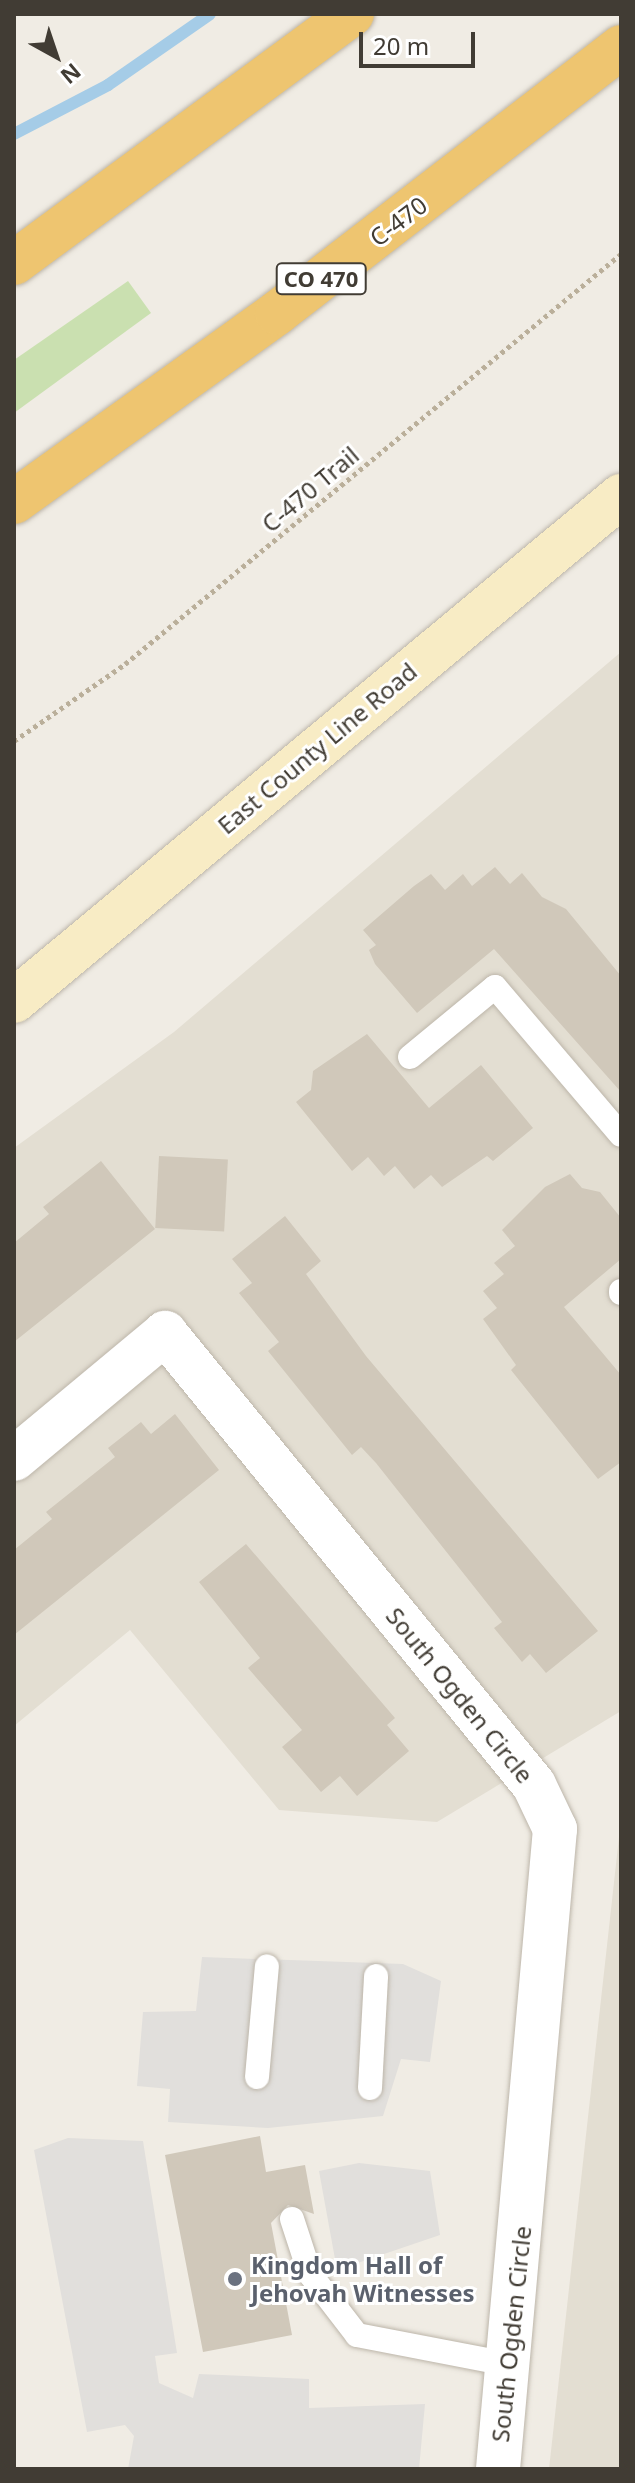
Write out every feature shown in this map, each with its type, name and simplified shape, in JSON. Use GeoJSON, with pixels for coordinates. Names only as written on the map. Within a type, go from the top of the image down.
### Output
{"type":"FeatureCollection","features":[{"type":"Feature","properties":{"kind":"highway"},"geometry":{"type":"LineString","coordinates":[[14,263],[352,14]]}},
{"type":"Feature","properties":{"kind":"highway","name":"C-470"},"geometry":{"type":"LineString","coordinates":[[14,502],[277,313],[621,47]]}},
{"type":"Feature","properties":{"kind":"main road","name":"East County Line Road"},"geometry":{"type":"LineString","coordinates":[[14,1001],[621,496]]}},
{"type":"Feature","properties":{"kind":"street","name":"South Ogden Circle"},"geometry":{"type":"LineString","coordinates":[[14,1459],[165,1333],[534,1785],[555,1829],[498,2469]]}},
{"type":"Feature","properties":{"kind":"lane"},"geometry":{"type":"LineString","coordinates":[[410,1057],[495,987],[621,1135]]}},
{"type":"Feature","properties":{"kind":"lane"},"geometry":{"type":"LineString","coordinates":[[257,2077],[267,1966]]}},
{"type":"Feature","properties":{"kind":"lane"},"geometry":{"type":"LineString","coordinates":[[370,2088],[376,1976]]}},
{"type":"Feature","properties":{"kind":"lane"},"geometry":{"type":"LineString","coordinates":[[292,2219],[310,2274],[357,2335],[508,2364]]}},
{"type":"Feature","properties":{"kind":"path","name":"C-470 Trail"},"geometry":{"type":"LineString","coordinates":[[14,741],[125,664],[621,254]]}},
{"type":"Feature","properties":{"kind":"shaded area"},"geometry":{"type":"Polygon","coordinates":[[[621,652],[621,1711],[437,1822],[279,1810],[130,1630],[14,1726],[14,1148],[174,1032],[621,652]]]}},
{"type":"Feature","properties":{"kind":"shaded area"},"geometry":{"type":"Polygon","coordinates":[[[621,1819],[621,2469],[549,2469],[621,1819]]]}},
{"type":"Feature","properties":{"kind":"shaded area"},"geometry":{"type":"Polygon","coordinates":[[[202,1957],[403,1964],[441,1981],[430,2062],[401,2059],[383,2116],[268,2128],[168,2122],[170,2089],[137,2086],[143,2012],[196,2011],[202,1957]]]}},
{"type":"Feature","properties":{"kind":"shaded area"},"geometry":{"type":"Polygon","coordinates":[[[68,2138],[143,2141],[177,2353],[155,2356],[159,2383],[193,2398],[199,2374],[309,2379],[309,2408],[425,2404],[419,2469],[128,2469],[134,2436],[125,2425],[87,2432],[34,2150],[68,2138]]]}},
{"type":"Feature","properties":{"kind":"shaded area"},"geometry":{"type":"Polygon","coordinates":[[[359,2163],[430,2171],[440,2235],[337,2270],[319,2171],[359,2163]]]}},
{"type":"Feature","properties":{"kind":"green space"},"geometry":{"type":"Polygon","coordinates":[[[128,281],[151,313],[14,413],[14,360],[128,281]]]}},
{"type":"Feature","properties":{"kind":"building"},"geometry":{"type":"Polygon","coordinates":[[[495,867],[510,884],[522,873],[542,897],[566,909],[621,976],[621,1092],[494,949],[417,1013],[375,964],[369,950],[376,945],[363,930],[414,886],[431,874],[445,890],[463,874],[472,886],[495,867]]]}},
{"type":"Feature","properties":{"kind":"building"},"geometry":{"type":"Polygon","coordinates":[[[367,1034],[429,1108],[481,1065],[533,1128],[493,1161],[487,1156],[442,1187],[431,1175],[414,1189],[395,1166],[384,1176],[368,1157],[352,1171],[296,1102],[311,1090],[313,1071],[367,1034]]]}},
{"type":"Feature","properties":{"kind":"building"},"geometry":{"type":"Polygon","coordinates":[[[159,1156],[228,1160],[224,1232],[155,1228],[159,1156]]]}},
{"type":"Feature","properties":{"kind":"building"},"geometry":{"type":"Polygon","coordinates":[[[101,1161],[155,1229],[14,1342],[14,1243],[49,1214],[43,1207],[101,1161]]]}},
{"type":"Feature","properties":{"kind":"building"},"geometry":{"type":"Polygon","coordinates":[[[570,1174],[582,1188],[600,1192],[621,1218],[621,1259],[564,1307],[621,1375],[621,1462],[598,1479],[511,1370],[516,1365],[483,1319],[497,1308],[483,1291],[504,1274],[494,1263],[515,1246],[502,1230],[545,1187],[570,1174]]]}},
{"type":"Feature","properties":{"kind":"building"},"geometry":{"type":"Polygon","coordinates":[[[285,1216],[321,1261],[306,1274],[366,1356],[598,1631],[546,1673],[530,1654],[522,1662],[494,1628],[502,1622],[376,1463],[361,1447],[352,1455],[268,1351],[279,1342],[239,1293],[252,1283],[232,1259],[285,1216]]]}},
{"type":"Feature","properties":{"kind":"building"},"geometry":{"type":"Polygon","coordinates":[[[175,1414],[219,1470],[14,1635],[14,1550],[52,1519],[46,1512],[115,1457],[108,1448],[141,1422],[151,1434],[175,1414]]]}},
{"type":"Feature","properties":{"kind":"building"},"geometry":{"type":"Polygon","coordinates":[[[246,1544],[395,1718],[387,1725],[409,1751],[357,1796],[340,1776],[321,1792],[282,1747],[302,1730],[248,1668],[260,1658],[199,1582],[246,1544]]]}},
{"type":"Feature","properties":{"kind":"building","name":"Kingdom Hall of Jehovah Witnesses"},"geometry":{"type":"Polygon","coordinates":[[[260,2136],[266,2172],[305,2165],[314,2214],[288,2205],[271,2223],[292,2335],[203,2352],[165,2155],[260,2136]]]}},
{"type":"Feature","properties":{"kind":"waterway"},"geometry":{"type":"LineString","coordinates":[[14,134],[108,85],[210,14]]}},
{"type":"Feature","properties":{"kind":"place","name":"Kingdom Hall of Jehovah Witnesses"},"geometry":{"type":"Point","coordinates":[235,2279]}}]}
